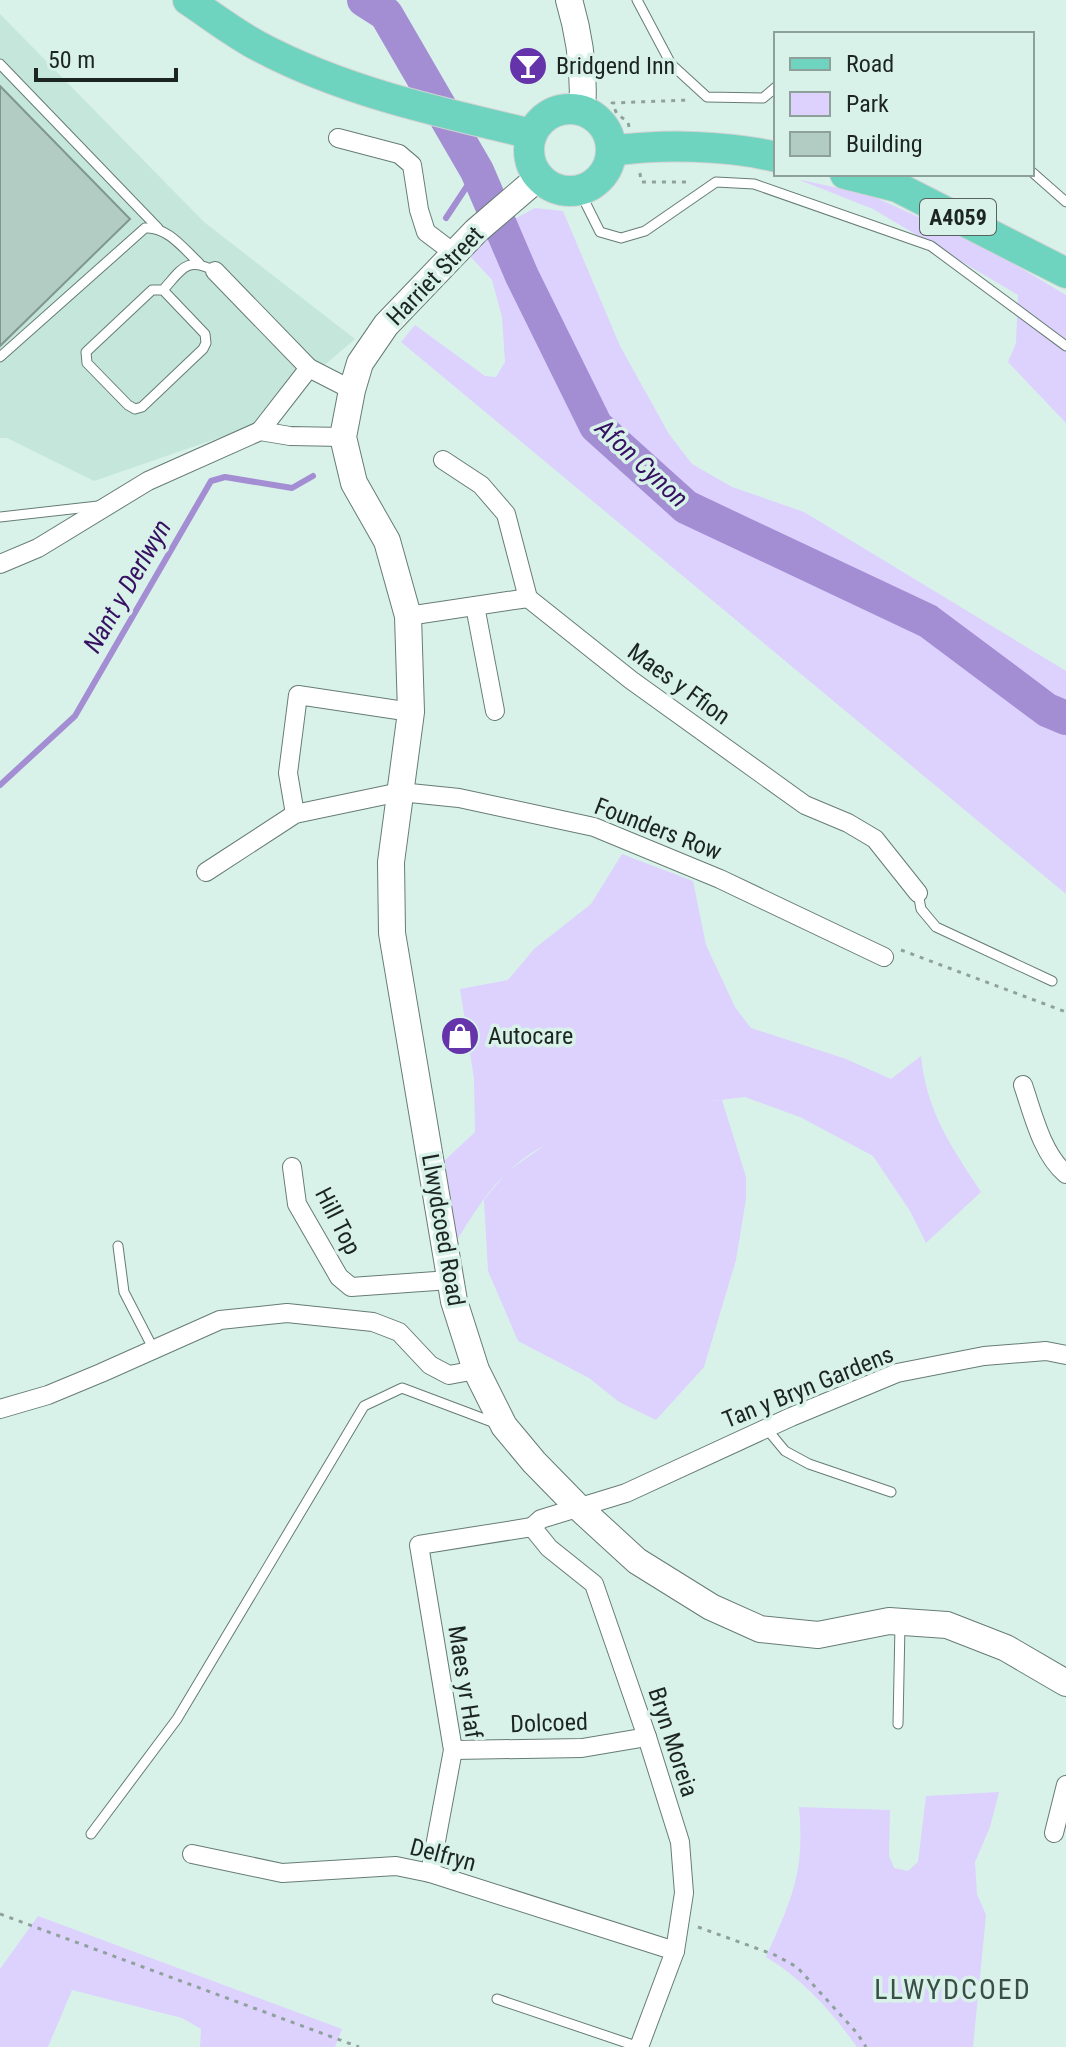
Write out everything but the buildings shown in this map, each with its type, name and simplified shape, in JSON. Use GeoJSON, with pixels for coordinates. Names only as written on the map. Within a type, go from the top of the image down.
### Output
{"type":"FeatureCollection","features":[{"type":"Feature","properties":{"kind":"main road"},"geometry":{"type":"LineString","coordinates":[[188,0],[258,46],[326,78],[397,102],[532,134]]}},
{"type":"Feature","properties":{"kind":"main road"},"geometry":{"type":"LineString","coordinates":[[569,0],[580,40],[584,85],[582,111]]}},
{"type":"Feature","properties":{"kind":"main road"},"geometry":{"type":"LineString","coordinates":[[558,111],[582,111],[594,117],[609,138],[611,151],[608,164],[602,176],[592,185],[579,190],[528,186],[532,134],[547,116],[558,111]]}},
{"type":"Feature","properties":{"kind":"main road"},"geometry":{"type":"LineString","coordinates":[[611,151],[635,148],[744,149],[774,156]]}},
{"type":"Feature","properties":{"kind":"main road","name":"A4059"},"geometry":{"type":"LineString","coordinates":[[853,176],[897,187],[1066,273]]}},
{"type":"Feature","properties":{"kind":"main road","name":"Harriet Street"},"geometry":{"type":"LineString","coordinates":[[352,390],[360,363],[386,325],[476,231],[528,186]]}},
{"type":"Feature","properties":{"kind":"main road","name":"Llwydcoed Road"},"geometry":{"type":"LineString","coordinates":[[352,390],[343,437],[354,483],[387,541],[408,616],[411,712],[391,862],[392,933],[454,1301],[476,1370],[504,1426],[577,1506],[637,1561],[711,1607],[760,1629],[818,1635],[889,1621],[947,1625],[1006,1648],[1066,1683]]}},
{"type":"Feature","properties":{"kind":"street"},"geometry":{"type":"LineString","coordinates":[[338,138],[399,154],[412,165],[426,232],[455,254]]}},
{"type":"Feature","properties":{"kind":"street"},"geometry":{"type":"LineString","coordinates":[[207,267],[309,368],[352,390]]}},
{"type":"Feature","properties":{"kind":"street"},"geometry":{"type":"LineString","coordinates":[[0,564],[38,548],[148,481],[260,431],[309,368]]}},
{"type":"Feature","properties":{"kind":"street"},"geometry":{"type":"LineString","coordinates":[[260,431],[290,436],[343,437]]}},
{"type":"Feature","properties":{"kind":"street"},"geometry":{"type":"LineString","coordinates":[[408,616],[528,598],[506,514],[481,485],[443,460]]}},
{"type":"Feature","properties":{"kind":"street","name":"Maes y Ffion"},"geometry":{"type":"LineString","coordinates":[[528,598],[631,680],[805,805],[848,823],[875,839],[918,893]]}},
{"type":"Feature","properties":{"kind":"street"},"geometry":{"type":"LineString","coordinates":[[475,606],[495,711]]}},
{"type":"Feature","properties":{"kind":"street"},"geometry":{"type":"LineString","coordinates":[[206,872],[295,814],[288,773],[298,695],[411,712]]}},
{"type":"Feature","properties":{"kind":"street","name":"Founders Row"},"geometry":{"type":"LineString","coordinates":[[295,814],[400,792],[459,798],[594,827],[720,879],[884,957]]}},
{"type":"Feature","properties":{"kind":"street"},"geometry":{"type":"LineString","coordinates":[[1023,1085],[1037,1124],[1059,1168],[1066,1174]]}},
{"type":"Feature","properties":{"kind":"street","name":"Hill Top"},"geometry":{"type":"LineString","coordinates":[[292,1167],[297,1204],[339,1277],[351,1287],[450,1280]]}},
{"type":"Feature","properties":{"kind":"street"},"geometry":{"type":"LineString","coordinates":[[0,1409],[48,1395],[220,1320],[287,1313],[373,1322],[399,1332],[430,1365],[449,1375],[476,1370]]}},
{"type":"Feature","properties":{"kind":"street","name":"Tan y Bryn Gardens"},"geometry":{"type":"LineString","coordinates":[[577,1506],[626,1493],[766,1428],[897,1373],[984,1356],[1046,1351],[1066,1355]]}},
{"type":"Feature","properties":{"kind":"street"},"geometry":{"type":"LineString","coordinates":[[532,1527],[541,1519],[577,1506]]}},
{"type":"Feature","properties":{"kind":"street","name":"Maes yr Haf"},"geometry":{"type":"LineString","coordinates":[[430,1873],[453,1750],[419,1545],[532,1527]]}},
{"type":"Feature","properties":{"kind":"street","name":"Bryn Moreia"},"geometry":{"type":"LineString","coordinates":[[532,1527],[549,1548],[594,1584],[680,1842],[684,1893],[675,1951],[639,2047]]}},
{"type":"Feature","properties":{"kind":"street","name":"Dolcoed"},"geometry":{"type":"LineString","coordinates":[[453,1750],[582,1748],[647,1737]]}},
{"type":"Feature","properties":{"kind":"street"},"geometry":{"type":"LineString","coordinates":[[1054,1833],[1066,1785]]}},
{"type":"Feature","properties":{"kind":"street","name":"Delfryn"},"geometry":{"type":"LineString","coordinates":[[192,1854],[282,1873],[396,1866],[430,1873],[675,1951]]}},
{"type":"Feature","properties":{"kind":"lane"},"geometry":{"type":"LineString","coordinates":[[637,0],[671,64],[707,97],[763,98],[774,89]]}},
{"type":"Feature","properties":{"kind":"lane"},"geometry":{"type":"LineString","coordinates":[[0,64],[158,228],[207,267]]}},
{"type":"Feature","properties":{"kind":"lane"},"geometry":{"type":"LineString","coordinates":[[1034,174],[1066,202]]}},
{"type":"Feature","properties":{"kind":"lane"},"geometry":{"type":"LineString","coordinates":[[579,190],[600,232],[621,238],[645,231],[716,182],[754,184],[931,246],[1066,346]]}},
{"type":"Feature","properties":{"kind":"lane"},"geometry":{"type":"LineString","coordinates":[[0,357],[145,228],[158,228]]}},
{"type":"Feature","properties":{"kind":"lane"},"geometry":{"type":"LineString","coordinates":[[163,290],[205,334],[206,343],[142,407],[135,409],[87,363],[86,352],[152,290],[163,290],[190,263],[207,267]]}},
{"type":"Feature","properties":{"kind":"lane"},"geometry":{"type":"LineString","coordinates":[[0,517],[109,504]]}},
{"type":"Feature","properties":{"kind":"lane"},"geometry":{"type":"LineString","coordinates":[[918,893],[921,909],[936,927],[1052,981]]}},
{"type":"Feature","properties":{"kind":"lane"},"geometry":{"type":"LineString","coordinates":[[118,1246],[124,1292],[154,1350]]}},
{"type":"Feature","properties":{"kind":"lane"},"geometry":{"type":"LineString","coordinates":[[91,1834],[177,1719],[364,1406],[402,1388],[504,1426]]}},
{"type":"Feature","properties":{"kind":"lane"},"geometry":{"type":"LineString","coordinates":[[766,1428],[785,1451],[809,1464],[891,1492]]}},
{"type":"Feature","properties":{"kind":"lane"},"geometry":{"type":"LineString","coordinates":[[898,1724],[900,1622]]}},
{"type":"Feature","properties":{"kind":"lane"},"geometry":{"type":"LineString","coordinates":[[497,1999],[639,2047]]}},
{"type":"Feature","properties":{"kind":"path"},"geometry":{"type":"LineString","coordinates":[[884,957],[896,949],[1066,1012]]}},
{"type":"Feature","properties":{"kind":"path"},"geometry":{"type":"LineString","coordinates":[[0,1914],[359,2047]]}},
{"type":"Feature","properties":{"kind":"path"},"geometry":{"type":"LineString","coordinates":[[680,1919],[775,1955],[797,1967],[866,2047]]}},
{"type":"Feature","properties":{"kind":"shaded area"},"geometry":{"type":"Polygon","coordinates":[[[0,14],[204,222],[355,339],[253,426],[94,481],[7,438],[0,438],[0,14]]]}},
{"type":"Feature","properties":{"kind":"green space"},"geometry":{"type":"Polygon","coordinates":[[[797,179],[870,195],[989,249],[1066,295],[1066,423],[1008,362],[1016,343],[1018,295],[873,209],[797,179]]]}},
{"type":"Feature","properties":{"kind":"green space"},"geometry":{"type":"Polygon","coordinates":[[[535,208],[563,211],[620,346],[669,434],[692,464],[732,487],[804,512],[1066,671],[1066,894],[401,342],[415,325],[485,376],[496,377],[505,362],[502,317],[492,280],[468,254],[507,223],[535,208]]]}},
{"type":"Feature","properties":{"kind":"green space"},"geometry":{"type":"Polygon","coordinates":[[[622,854],[693,881],[706,945],[735,1007],[751,1028],[846,1059],[891,1079],[921,1056],[929,1095],[942,1128],[981,1192],[926,1243],[910,1211],[873,1156],[800,1117],[745,1097],[688,1104],[722,1100],[746,1177],[746,1199],[736,1260],[704,1367],[656,1420],[619,1402],[589,1378],[518,1341],[488,1271],[484,1200],[456,1242],[445,1160],[475,1132],[474,1079],[460,989],[508,980],[534,949],[591,904],[622,854]]]}},
{"type":"Feature","properties":{"kind":"green space"},"geometry":{"type":"Polygon","coordinates":[[[999,1792],[990,1827],[975,1862],[977,1894],[986,1915],[973,2047],[857,2047],[816,1997],[766,1957],[783,1918],[798,1868],[799,1807],[890,1810],[889,1856],[894,1868],[908,1871],[918,1862],[926,1796],[999,1792]]]}},
{"type":"Feature","properties":{"kind":"green space"},"geometry":{"type":"Polygon","coordinates":[[[38,1916],[342,2029],[335,2047],[200,2047],[201,2029],[182,2018],[72,1990],[48,2047],[0,2047],[0,1969],[38,1916]]]}},
{"type":"Feature","properties":{"kind":"waterway","name":"Afon Cynon"},"geometry":{"type":"LineString","coordinates":[[364,0],[386,14],[477,171],[522,276],[596,426],[686,507],[928,621],[1047,710],[1066,718]]}},
{"type":"Feature","properties":{"kind":"waterway","name":"Nant y Derlwyn"},"geometry":{"type":"LineString","coordinates":[[446,218],[477,171]]}},
{"type":"Feature","properties":{"kind":"waterway","name":"Nant y Derlwyn"},"geometry":{"type":"LineString","coordinates":[[0,785],[75,716],[211,481],[225,477],[292,488],[313,476]]}},
{"type":"Feature","properties":{"kind":"place","name":"Bridgend Inn"},"geometry":{"type":"Point","coordinates":[528,66]}},
{"type":"Feature","properties":{"kind":"place","name":"Autocare"},"geometry":{"type":"Point","coordinates":[460,1036]}},
{"type":"Feature","properties":{"kind":"district","name":"LLWYDCOED"},"geometry":{"type":"Point","coordinates":[953,1989]}}]}
